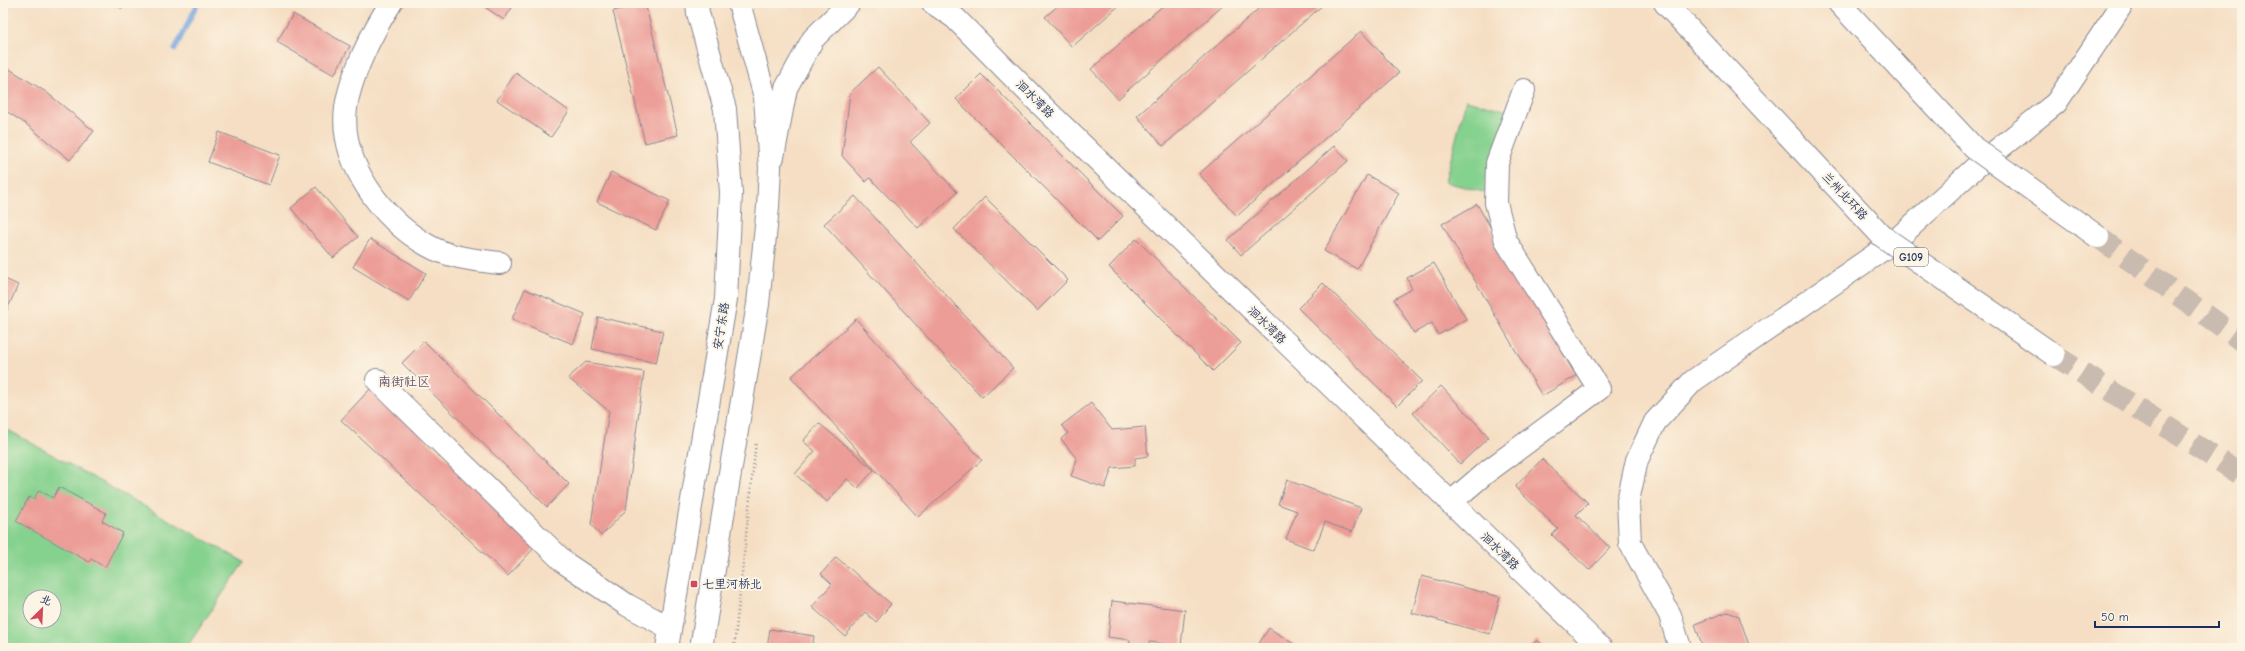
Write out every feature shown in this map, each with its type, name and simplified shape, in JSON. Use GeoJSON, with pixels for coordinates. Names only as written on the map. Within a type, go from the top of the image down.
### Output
{"type":"FeatureCollection","features":[{"type":"Feature","properties":{"kind":"main road"},"geometry":{"type":"LineString","coordinates":[[391,3],[381,19],[360,62],[346,108],[347,139],[356,169],[397,224],[427,246],[462,259],[500,262]]}},
{"type":"Feature","properties":{"kind":"main road","name":"安宁东路"},"geometry":{"type":"LineString","coordinates":[[669,638],[726,299],[731,193],[725,109],[698,13],[697,3]]}},
{"type":"Feature","properties":{"kind":"main road"},"geometry":{"type":"LineString","coordinates":[[701,648],[758,304],[768,207],[770,168],[765,97],[739,3]]}},
{"type":"Feature","properties":{"kind":"main road"},"geometry":{"type":"LineString","coordinates":[[770,168],[786,88],[813,39],[849,3]]}},
{"type":"Feature","properties":{"kind":"main road","name":"洄水湾路"},"geometry":{"type":"LineString","coordinates":[[933,3],[955,18],[1601,648]]}},
{"type":"Feature","properties":{"kind":"main road","name":"兰州北环路"},"geometry":{"type":"LineString","coordinates":[[1665,3],[1882,236],[2054,355]]}},
{"type":"Feature","properties":{"kind":"main road"},"geometry":{"type":"LineString","coordinates":[[1839,3],[1974,148],[2098,237]]}},
{"type":"Feature","properties":{"kind":"main road"},"geometry":{"type":"LineString","coordinates":[[1680,648],[1670,615],[1630,543],[1628,501],[1636,467],[1655,422],[1693,381],[1895,241],[1977,166],[2056,103],[2123,3]]}},
{"type":"Feature","properties":{"kind":"main road"},"geometry":{"type":"LineString","coordinates":[[1450,502],[1484,474],[1599,389],[1506,241],[1496,203],[1497,163],[1524,90]]}},
{"type":"Feature","properties":{"kind":"main road"},"geometry":{"type":"LineString","coordinates":[[377,380],[565,563],[627,605],[669,638]]}},
{"type":"Feature","properties":{"kind":"green space"},"geometry":{"type":"Polygon","coordinates":[[[1466,100],[1509,111],[1487,193],[1445,182],[1466,100]]]}},
{"type":"Feature","properties":{"kind":"green space"},"geometry":{"type":"Polygon","coordinates":[[[8,430],[244,562],[186,648],[3,648],[3,440],[8,430]]]}},
{"type":"Feature","properties":{"kind":"building"},"geometry":{"type":"Polygon","coordinates":[[[109,3],[124,3],[122,8],[109,3]]]}},
{"type":"Feature","properties":{"kind":"building"},"geometry":{"type":"Polygon","coordinates":[[[479,3],[515,3],[504,20],[479,3]]]}},
{"type":"Feature","properties":{"kind":"building"},"geometry":{"type":"Polygon","coordinates":[[[645,3],[678,135],[645,143],[613,11],[645,3]]]}},
{"type":"Feature","properties":{"kind":"building"},"geometry":{"type":"Polygon","coordinates":[[[1061,3],[1122,3],[1072,47],[1045,17],[1061,3]]]}},
{"type":"Feature","properties":{"kind":"building"},"geometry":{"type":"Polygon","coordinates":[[[1166,3],[1226,3],[1118,99],[1091,69],[1166,3]]]}},
{"type":"Feature","properties":{"kind":"building"},"geometry":{"type":"Polygon","coordinates":[[[1265,3],[1325,3],[1163,146],[1137,116],[1265,3]]]}},
{"type":"Feature","properties":{"kind":"building"},"geometry":{"type":"Polygon","coordinates":[[[293,14],[350,46],[334,75],[277,42],[293,14]]]}},
{"type":"Feature","properties":{"kind":"building"},"geometry":{"type":"Polygon","coordinates":[[[1361,31],[1399,73],[1237,216],[1199,174],[1361,31]]]}},
{"type":"Feature","properties":{"kind":"building"},"geometry":{"type":"Polygon","coordinates":[[[3,65],[46,92],[94,131],[70,160],[26,124],[3,109],[3,65]]]}},
{"type":"Feature","properties":{"kind":"building"},"geometry":{"type":"Polygon","coordinates":[[[878,67],[930,123],[910,142],[957,192],[918,228],[870,178],[866,182],[842,156],[850,93],[878,67]]]}},
{"type":"Feature","properties":{"kind":"building"},"geometry":{"type":"Polygon","coordinates":[[[516,73],[569,111],[551,137],[497,100],[516,73]]]}},
{"type":"Feature","properties":{"kind":"building"},"geometry":{"type":"Polygon","coordinates":[[[981,74],[1123,216],[1098,241],[956,99],[981,74]]]}},
{"type":"Feature","properties":{"kind":"building"},"geometry":{"type":"Polygon","coordinates":[[[219,132],[280,155],[269,185],[208,162],[219,132]]]}},
{"type":"Feature","properties":{"kind":"building"},"geometry":{"type":"Polygon","coordinates":[[[1334,146],[1348,161],[1241,255],[1228,240],[1334,146]]]}},
{"type":"Feature","properties":{"kind":"building"},"geometry":{"type":"Polygon","coordinates":[[[611,172],[670,201],[656,230],[597,202],[611,172]]]}},
{"type":"Feature","properties":{"kind":"building"},"geometry":{"type":"Polygon","coordinates":[[[1367,175],[1399,193],[1357,269],[1324,251],[1367,175]]]}},
{"type":"Feature","properties":{"kind":"building"},"geometry":{"type":"Polygon","coordinates":[[[316,187],[358,237],[333,258],[291,208],[316,187]]]}},
{"type":"Feature","properties":{"kind":"building"},"geometry":{"type":"Polygon","coordinates":[[[855,196],[1013,368],[982,397],[824,224],[855,196]]]}},
{"type":"Feature","properties":{"kind":"building"},"geometry":{"type":"Polygon","coordinates":[[[985,197],[1068,280],[1037,311],[954,229],[985,197]]]}},
{"type":"Feature","properties":{"kind":"building"},"geometry":{"type":"Polygon","coordinates":[[[1477,204],[1576,376],[1542,396],[1442,224],[1477,204]]]}},
{"type":"Feature","properties":{"kind":"building"},"geometry":{"type":"Polygon","coordinates":[[[370,239],[426,273],[409,301],[353,267],[370,239]]]}},
{"type":"Feature","properties":{"kind":"building"},"geometry":{"type":"Polygon","coordinates":[[[1136,239],[1241,343],[1213,371],[1109,267],[1136,239]]]}},
{"type":"Feature","properties":{"kind":"building"},"geometry":{"type":"Polygon","coordinates":[[[1434,263],[1466,319],[1438,335],[1432,323],[1414,333],[1394,299],[1412,289],[1407,278],[1434,263]]]}},
{"type":"Feature","properties":{"kind":"building"},"geometry":{"type":"Polygon","coordinates":[[[3,278],[18,285],[3,319],[3,278]]]}},
{"type":"Feature","properties":{"kind":"building"},"geometry":{"type":"Polygon","coordinates":[[[1323,283],[1422,381],[1397,406],[1298,308],[1323,283]]]}},
{"type":"Feature","properties":{"kind":"building"},"geometry":{"type":"Polygon","coordinates":[[[525,289],[585,314],[573,344],[512,319],[525,289]]]}},
{"type":"Feature","properties":{"kind":"building"},"geometry":{"type":"Polygon","coordinates":[[[598,317],[663,331],[656,363],[592,349],[598,317]]]}},
{"type":"Feature","properties":{"kind":"building"},"geometry":{"type":"Polygon","coordinates":[[[856,319],[982,460],[918,517],[791,377],[856,319]]]}},
{"type":"Feature","properties":{"kind":"building"},"geometry":{"type":"Polygon","coordinates":[[[424,341],[569,484],[547,507],[402,363],[424,341]]]}},
{"type":"Feature","properties":{"kind":"building"},"geometry":{"type":"Polygon","coordinates":[[[586,362],[644,372],[626,510],[601,536],[591,524],[609,411],[568,378],[586,362]]]}},
{"type":"Feature","properties":{"kind":"building"},"geometry":{"type":"Polygon","coordinates":[[[1441,386],[1489,437],[1460,464],[1413,413],[1441,386]]]}},
{"type":"Feature","properties":{"kind":"building"},"geometry":{"type":"Polygon","coordinates":[[[371,388],[538,544],[508,576],[341,420],[371,388]]]}},
{"type":"Feature","properties":{"kind":"building"},"geometry":{"type":"Polygon","coordinates":[[[1091,403],[1112,430],[1145,427],[1148,456],[1135,458],[1135,466],[1112,468],[1105,488],[1071,476],[1077,459],[1061,439],[1068,433],[1062,425],[1091,403]]]}},
{"type":"Feature","properties":{"kind":"building"},"geometry":{"type":"Polygon","coordinates":[[[819,423],[874,470],[858,488],[847,479],[827,502],[795,474],[815,451],[803,441],[819,423]]]}},
{"type":"Feature","properties":{"kind":"building"},"geometry":{"type":"Polygon","coordinates":[[[1542,459],[1588,503],[1576,515],[1610,548],[1589,570],[1552,535],[1558,529],[1515,487],[1542,459]]]}},
{"type":"Feature","properties":{"kind":"building"},"geometry":{"type":"Polygon","coordinates":[[[1287,480],[1361,508],[1352,532],[1325,522],[1314,550],[1286,539],[1297,511],[1278,504],[1287,480]]]}},
{"type":"Feature","properties":{"kind":"building"},"geometry":{"type":"Polygon","coordinates":[[[59,487],[106,513],[102,521],[123,533],[105,567],[91,559],[89,562],[16,521],[29,497],[34,499],[39,490],[53,498],[59,487]]]}},
{"type":"Feature","properties":{"kind":"building"},"geometry":{"type":"Polygon","coordinates":[[[836,557],[891,604],[876,622],[865,612],[845,636],[812,607],[832,584],[821,574],[836,557]]]}},
{"type":"Feature","properties":{"kind":"building"},"geometry":{"type":"Polygon","coordinates":[[[1422,576],[1500,597],[1490,634],[1412,613],[1422,576]]]}},
{"type":"Feature","properties":{"kind":"building"},"geometry":{"type":"Polygon","coordinates":[[[1112,601],[1185,610],[1181,646],[1149,642],[1149,648],[1129,648],[1130,640],[1108,637],[1112,601]]]}},
{"type":"Feature","properties":{"kind":"building"},"geometry":{"type":"Polygon","coordinates":[[[1727,612],[1739,616],[1750,648],[1703,648],[1695,624],[1727,612]]]}},
{"type":"Feature","properties":{"kind":"building"},"geometry":{"type":"Polygon","coordinates":[[[1269,628],[1300,648],[1256,648],[1269,628]]]}},
{"type":"Feature","properties":{"kind":"building"},"geometry":{"type":"Polygon","coordinates":[[[770,629],[814,636],[812,648],[767,648],[770,629]]]}},
{"type":"Feature","properties":{"kind":"building"},"geometry":{"type":"Polygon","coordinates":[[[1537,640],[1545,648],[1529,648],[1537,640]]]}},
{"type":"Feature","properties":{"kind":"waterway"},"geometry":{"type":"LineString","coordinates":[[175,49],[198,3]]}},
{"type":"Feature","properties":{"kind":"tunnel"},"geometry":{"type":"LineString","coordinates":[[2098,237],[2242,341]]}},
{"type":"Feature","properties":{"kind":"tunnel"},"geometry":{"type":"LineString","coordinates":[[2054,355],[2242,475]]}},
{"type":"Feature","properties":{"kind":"place","name":"七里河桥北"},"geometry":{"type":"Point","coordinates":[694,584]}},
{"type":"Feature","properties":{"kind":"district","name":"南街社区"},"geometry":{"type":"Point","coordinates":[404,381]}}]}
